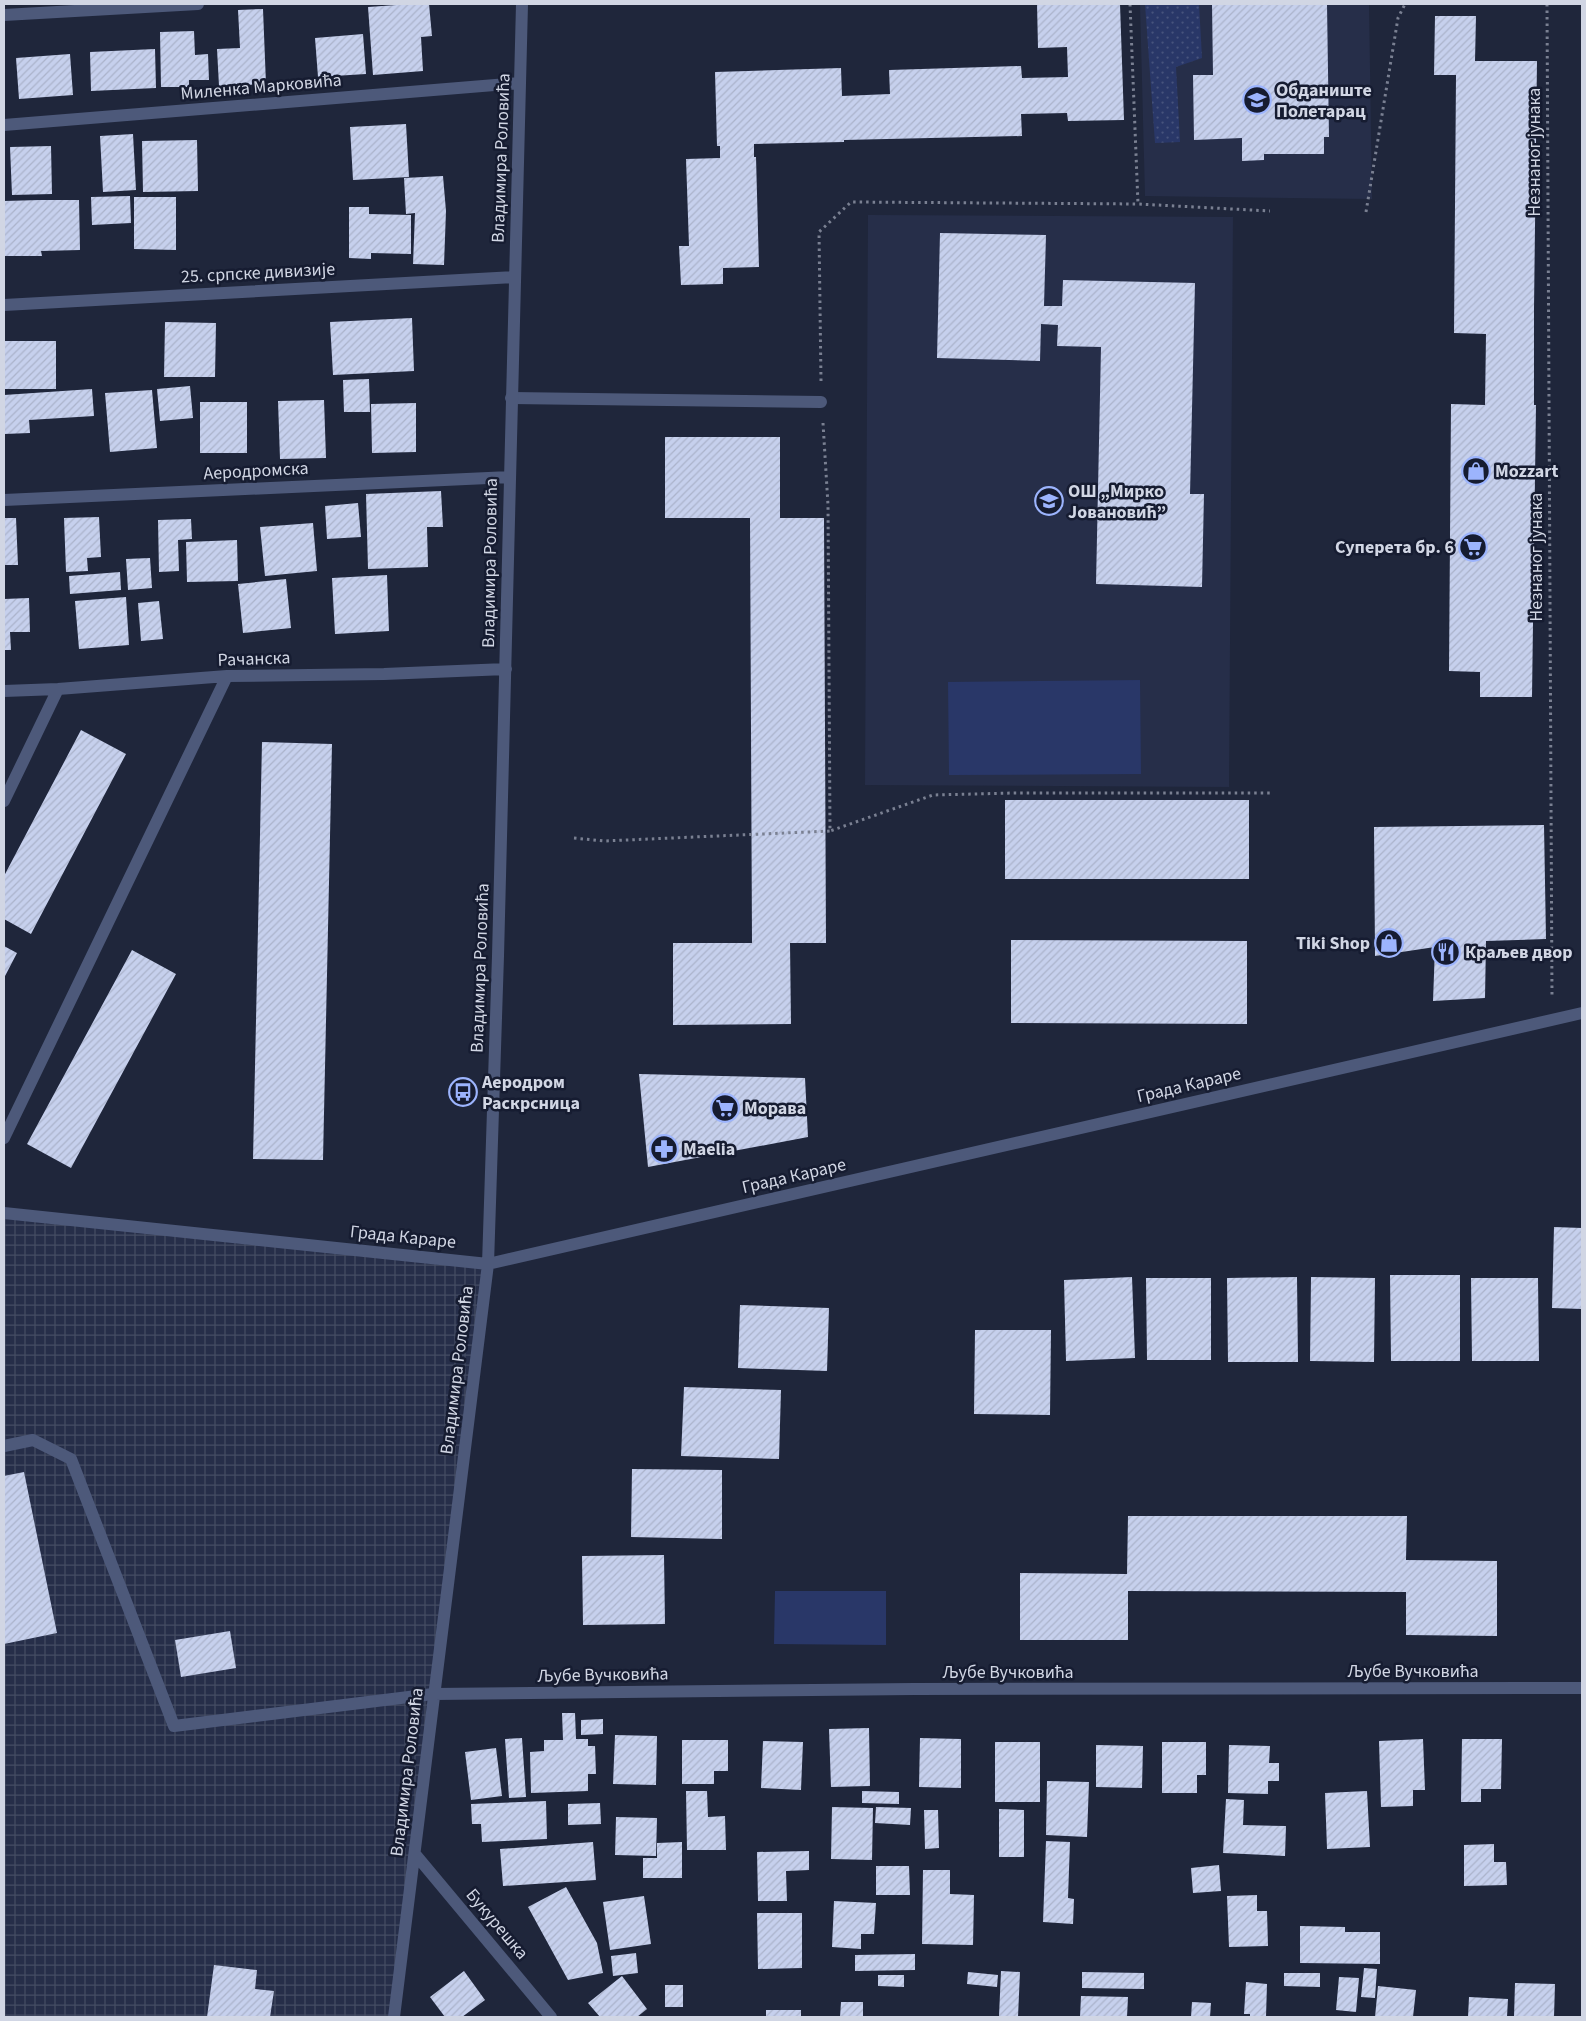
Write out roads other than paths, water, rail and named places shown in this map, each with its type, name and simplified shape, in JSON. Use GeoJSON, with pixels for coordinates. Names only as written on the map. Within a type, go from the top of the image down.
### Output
{"type":"FeatureCollection","features":[{"type":"Feature","properties":{"kind":"street"},"geometry":{"type":"LineString","coordinates":[[4,15],[198,4]]}},
{"type":"Feature","properties":{"kind":"street","name":"Владимира Роловића"},"geometry":{"type":"LineString","coordinates":[[394,2017],[488,1264],[506,669],[511,398],[522,4]]}},
{"type":"Feature","properties":{"kind":"street","name":"Миленка Марковића"},"geometry":{"type":"LineString","coordinates":[[4,126],[520,82]]}},
{"type":"Feature","properties":{"kind":"street","name":"25. српске дивизије"},"geometry":{"type":"LineString","coordinates":[[4,305],[515,277]]}},
{"type":"Feature","properties":{"kind":"street"},"geometry":{"type":"LineString","coordinates":[[511,398],[821,402]]}},
{"type":"Feature","properties":{"kind":"street","name":"Аеродромска"},"geometry":{"type":"LineString","coordinates":[[4,500],[510,477]]}},
{"type":"Feature","properties":{"kind":"street","name":"Рачанска"},"geometry":{"type":"LineString","coordinates":[[4,691],[58,689],[227,676],[384,674],[506,669]]}},
{"type":"Feature","properties":{"kind":"street"},"geometry":{"type":"LineString","coordinates":[[4,1138],[227,676]]}},
{"type":"Feature","properties":{"kind":"street"},"geometry":{"type":"LineString","coordinates":[[4,801],[58,689]]}},
{"type":"Feature","properties":{"kind":"street","name":"Града Караре"},"geometry":{"type":"LineString","coordinates":[[4,1213],[488,1264],[1582,1013]]}},
{"type":"Feature","properties":{"kind":"street","name":"Љубе Вучковића"},"geometry":{"type":"LineString","coordinates":[[4,1446],[33,1440],[71,1459],[174,1726],[433,1694],[914,1689],[1582,1688]]}},
{"type":"Feature","properties":{"kind":"street","name":"Букурешка"},"geometry":{"type":"LineString","coordinates":[[415,1854],[551,2017]]}},
{"type":"Feature","properties":{"kind":"place","name":"Обданиште Полетарац"},"geometry":{"type":"Point","coordinates":[1257,100]}},
{"type":"Feature","properties":{"kind":"place","name":"Mozzart"},"geometry":{"type":"Point","coordinates":[1476,471]}},
{"type":"Feature","properties":{"kind":"place","name":"ОШ „Мирко Јовановић”"},"geometry":{"type":"Point","coordinates":[1049,501]}},
{"type":"Feature","properties":{"kind":"place","name":"Суперета бр. 6"},"geometry":{"type":"Point","coordinates":[1473,547]}},
{"type":"Feature","properties":{"kind":"place","name":"Tiki Shop"},"geometry":{"type":"Point","coordinates":[1389,943]}},
{"type":"Feature","properties":{"kind":"place","name":"Краљев двор"},"geometry":{"type":"Point","coordinates":[1446,952]}},
{"type":"Feature","properties":{"kind":"place","name":"Аеродром Раскрсница"},"geometry":{"type":"Point","coordinates":[463,1092]}},
{"type":"Feature","properties":{"kind":"place","name":"Морава"},"geometry":{"type":"Point","coordinates":[725,1108]}},
{"type":"Feature","properties":{"kind":"place","name":"Maelia"},"geometry":{"type":"Point","coordinates":[664,1149]}}]}
